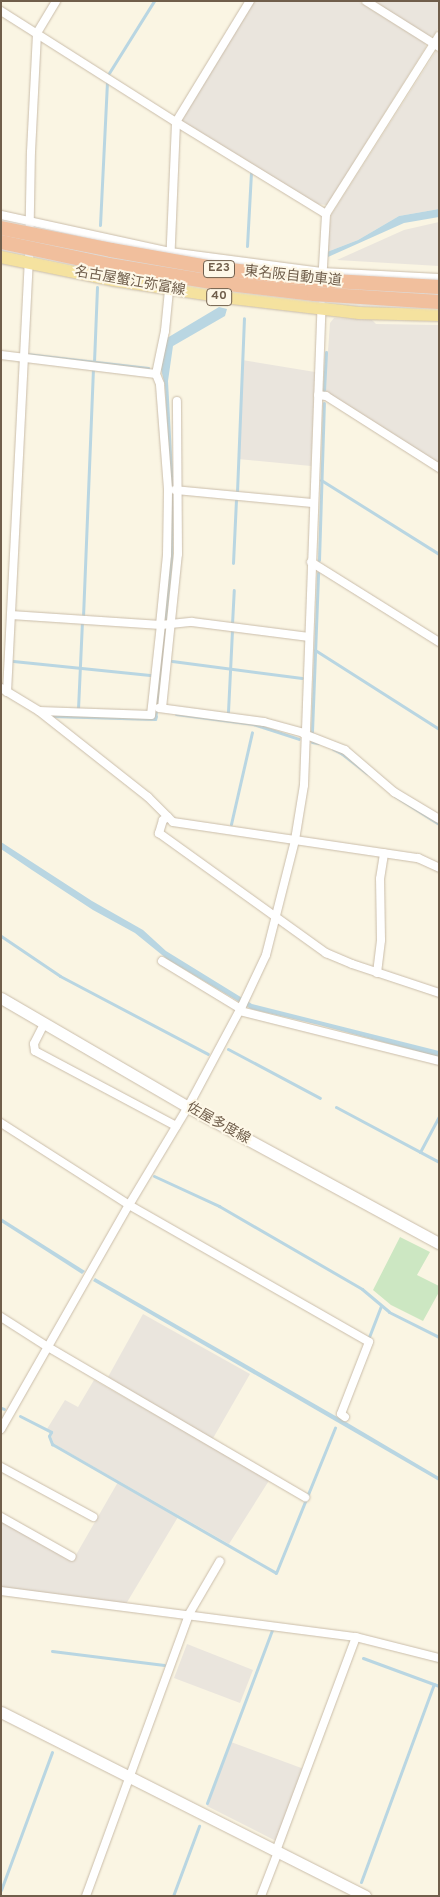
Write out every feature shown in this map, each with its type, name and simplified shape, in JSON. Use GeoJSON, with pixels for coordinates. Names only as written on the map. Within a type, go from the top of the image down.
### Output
{"type":"FeatureCollection","features":[{"type":"Feature","properties":{"kind":"highway","name":"東名阪自動車道"},"geometry":{"type":"LineString","coordinates":[[1,228],[110,250],[214,268],[314,280],[439,287]]}},
{"type":"Feature","properties":{"kind":"highway","name":"東名阪自動車道"},"geometry":{"type":"LineString","coordinates":[[1,242],[109,265],[212,282],[314,294],[439,302]]}},
{"type":"Feature","properties":{"kind":"main road","name":"名古屋蟹江弥富線"},"geometry":{"type":"LineString","coordinates":[[1,257],[169,290],[322,310],[439,315]]}},
{"type":"Feature","properties":{"kind":"main road","name":"佐屋多度線"},"geometry":{"type":"LineString","coordinates":[[1,998],[188,1107],[439,1243]]}},
{"type":"Feature","properties":{"kind":"main road"},"geometry":{"type":"LineString","coordinates":[[1,1712],[366,1896]]}},
{"type":"Feature","properties":{"kind":"street"},"geometry":{"type":"LineString","coordinates":[[56,1],[37,33],[29,263],[11,615],[4,690],[39,712],[148,797],[173,822],[418,858],[439,868]]}},
{"type":"Feature","properties":{"kind":"street"},"geometry":{"type":"LineString","coordinates":[[165,624],[177,563],[173,489],[160,384],[156,374],[165,331],[169,290],[176,122],[250,1]]}},
{"type":"Feature","properties":{"kind":"street"},"geometry":{"type":"LineString","coordinates":[[366,1],[436,45]]}},
{"type":"Feature","properties":{"kind":"street"},"geometry":{"type":"LineString","coordinates":[[1,11],[326,214]]}},
{"type":"Feature","properties":{"kind":"street"},"geometry":{"type":"LineString","coordinates":[[1,1429],[129,1205],[188,1107],[241,1009],[266,956],[295,840],[304,785],[304,734],[322,272],[326,214],[436,45],[439,36]]}},
{"type":"Feature","properties":{"kind":"street"},"geometry":{"type":"LineString","coordinates":[[1,215],[170,252],[322,272],[439,278]]}},
{"type":"Feature","properties":{"kind":"street"},"geometry":{"type":"LineString","coordinates":[[1,355],[156,374]]}},
{"type":"Feature","properties":{"kind":"street"},"geometry":{"type":"LineString","coordinates":[[318,394],[326,396],[439,468]]}},
{"type":"Feature","properties":{"kind":"street"},"geometry":{"type":"LineString","coordinates":[[39,712],[151,715],[157,708],[165,624],[167,554],[173,489],[177,401]]}},
{"type":"Feature","properties":{"kind":"street"},"geometry":{"type":"LineString","coordinates":[[173,489],[313,503]]}},
{"type":"Feature","properties":{"kind":"street"},"geometry":{"type":"LineString","coordinates":[[311,562],[439,642]]}},
{"type":"Feature","properties":{"kind":"street"},"geometry":{"type":"LineString","coordinates":[[11,615],[165,624],[192,622],[309,637]]}},
{"type":"Feature","properties":{"kind":"street"},"geometry":{"type":"LineString","coordinates":[[157,708],[264,722],[304,734],[345,750],[394,792],[439,819]]}},
{"type":"Feature","properties":{"kind":"street"},"geometry":{"type":"LineString","coordinates":[[168,817],[163,820],[159,833],[326,953],[377,973],[439,993]]}},
{"type":"Feature","properties":{"kind":"street"},"geometry":{"type":"LineString","coordinates":[[377,973],[382,940],[380,878],[384,853]]}},
{"type":"Feature","properties":{"kind":"street"},"geometry":{"type":"LineString","coordinates":[[162,961],[241,1009],[439,1061]]}},
{"type":"Feature","properties":{"kind":"street"},"geometry":{"type":"LineString","coordinates":[[44,1024],[34,1044],[35,1051],[176,1126]]}},
{"type":"Feature","properties":{"kind":"street"},"geometry":{"type":"LineString","coordinates":[[1,1122],[129,1205],[369,1342],[341,1414],[345,1417]]}},
{"type":"Feature","properties":{"kind":"street"},"geometry":{"type":"LineString","coordinates":[[1,1317],[48,1347],[306,1497]]}},
{"type":"Feature","properties":{"kind":"street"},"geometry":{"type":"LineString","coordinates":[[1,1467],[93,1517]]}},
{"type":"Feature","properties":{"kind":"street"},"geometry":{"type":"LineString","coordinates":[[1,1517],[72,1557]]}},
{"type":"Feature","properties":{"kind":"street"},"geometry":{"type":"LineString","coordinates":[[86,1896],[189,1614],[220,1561]]}},
{"type":"Feature","properties":{"kind":"street"},"geometry":{"type":"LineString","coordinates":[[1,1592],[189,1614],[356,1637],[439,1658]]}},
{"type":"Feature","properties":{"kind":"street"},"geometry":{"type":"LineString","coordinates":[[261,1896],[356,1637]]}},
{"type":"Feature","properties":{"kind":"shaded area"},"geometry":{"type":"Polygon","coordinates":[[[253,1],[358,1],[425,43],[426,47],[327,205],[316,204],[182,121],[181,115],[253,1]]]}},
{"type":"Feature","properties":{"kind":"shaded area"},"geometry":{"type":"Polygon","coordinates":[[[372,1],[439,1],[439,27],[434,35],[429,37],[372,1]]]}},
{"type":"Feature","properties":{"kind":"shaded area"},"geometry":{"type":"Polygon","coordinates":[[[436,51],[439,53],[439,209],[399,216],[358,240],[327,252],[331,215],[436,51]]]}},
{"type":"Feature","properties":{"kind":"shaded area"},"geometry":{"type":"Polygon","coordinates":[[[439,222],[439,266],[337,260],[404,230],[439,222]]]}},
{"type":"Feature","properties":{"kind":"shaded area"},"geometry":{"type":"Polygon","coordinates":[[[334,318],[372,320],[376,324],[439,325],[439,464],[324,391],[326,352],[328,351],[330,323],[334,318]]]}},
{"type":"Feature","properties":{"kind":"shaded area"},"geometry":{"type":"Polygon","coordinates":[[[242,360],[315,372],[311,466],[238,459],[242,360]]]}},
{"type":"Feature","properties":{"kind":"shaded area"},"geometry":{"type":"Polygon","coordinates":[[[143,1314],[250,1374],[212,1440],[108,1377],[143,1314]]]}},
{"type":"Feature","properties":{"kind":"shaded area"},"geometry":{"type":"Polygon","coordinates":[[[94,1380],[270,1479],[229,1544],[54,1444],[51,1436],[52,1432],[47,1429],[65,1400],[78,1407],[94,1380]]]}},
{"type":"Feature","properties":{"kind":"shaded area"},"geometry":{"type":"Polygon","coordinates":[[[118,1482],[178,1517],[126,1604],[1,1588],[1,1519],[73,1560],[118,1482]]]}},
{"type":"Feature","properties":{"kind":"shaded area"},"geometry":{"type":"Polygon","coordinates":[[[187,1644],[253,1670],[240,1703],[174,1678],[187,1644]]]}},
{"type":"Feature","properties":{"kind":"shaded area"},"geometry":{"type":"Polygon","coordinates":[[[231,1742],[304,1769],[276,1841],[207,1806],[231,1742]]]}},
{"type":"Feature","properties":{"kind":"green space"},"geometry":{"type":"Polygon","coordinates":[[[400,1237],[430,1252],[417,1275],[439,1286],[439,1292],[423,1321],[391,1305],[373,1290],[400,1237]]]}},
{"type":"Feature","properties":{"kind":"water"},"geometry":{"type":"Polygon","coordinates":[[[439,209],[439,217],[404,223],[328,257],[327,252],[358,240],[399,216],[439,209]]]}},
{"type":"Feature","properties":{"kind":"water"},"geometry":{"type":"Polygon","coordinates":[[[219,307],[227,309],[225,316],[173,346],[168,381],[174,492],[173,559],[157,721],[155,718],[170,555],[171,491],[165,386],[161,369],[167,338],[219,307]]]}},
{"type":"Feature","properties":{"kind":"water"},"geometry":{"type":"Polygon","coordinates":[[[1,842],[92,901],[143,930],[166,951],[252,1004],[439,1051],[439,1057],[251,1009],[167,959],[135,933],[93,910],[32,870],[1,849],[1,842]]]}},
{"type":"Feature","properties":{"kind":"water"},"geometry":{"type":"Polygon","coordinates":[[[1,1218],[85,1271],[82,1274],[1,1222],[1,1218]]]}},
{"type":"Feature","properties":{"kind":"water"},"geometry":{"type":"Polygon","coordinates":[[[95,1278],[346,1422],[439,1477],[439,1481],[93,1281],[95,1278]]]}},
{"type":"Feature","properties":{"kind":"waterway"},"geometry":{"type":"LineString","coordinates":[[109,73],[154,1]]}},
{"type":"Feature","properties":{"kind":"waterway"},"geometry":{"type":"LineString","coordinates":[[100,225],[107,82]]}},
{"type":"Feature","properties":{"kind":"waterway"},"geometry":{"type":"LineString","coordinates":[[247,246],[251,173]]}},
{"type":"Feature","properties":{"kind":"waterway"},"geometry":{"type":"LineString","coordinates":[[94,362],[97,287]]}},
{"type":"Feature","properties":{"kind":"waterway"},"geometry":{"type":"LineString","coordinates":[[237,492],[244,318]]}},
{"type":"Feature","properties":{"kind":"waterway"},"geometry":{"type":"LineString","coordinates":[[324,391],[326,352]]}},
{"type":"Feature","properties":{"kind":"waterway"},"geometry":{"type":"LineString","coordinates":[[26,354],[148,368]]}},
{"type":"Feature","properties":{"kind":"waterway"},"geometry":{"type":"LineString","coordinates":[[83,617],[93,369]]}},
{"type":"Feature","properties":{"kind":"waterway"},"geometry":{"type":"LineString","coordinates":[[319,560],[324,403]]}},
{"type":"Feature","properties":{"kind":"waterway"},"geometry":{"type":"LineString","coordinates":[[321,480],[439,554]]}},
{"type":"Feature","properties":{"kind":"waterway"},"geometry":{"type":"LineString","coordinates":[[233,563],[236,500]]}},
{"type":"Feature","properties":{"kind":"waterway"},"geometry":{"type":"LineString","coordinates":[[312,732],[318,573]]}},
{"type":"Feature","properties":{"kind":"waterway"},"geometry":{"type":"LineString","coordinates":[[232,624],[234,590]]}},
{"type":"Feature","properties":{"kind":"waterway"},"geometry":{"type":"LineString","coordinates":[[78,709],[82,622]]}},
{"type":"Feature","properties":{"kind":"waterway"},"geometry":{"type":"LineString","coordinates":[[228,712],[232,630]]}},
{"type":"Feature","properties":{"kind":"waterway"},"geometry":{"type":"LineString","coordinates":[[315,650],[439,729]]}},
{"type":"Feature","properties":{"kind":"waterway"},"geometry":{"type":"LineString","coordinates":[[13,661],[152,675]]}},
{"type":"Feature","properties":{"kind":"waterway"},"geometry":{"type":"LineString","coordinates":[[172,661],[302,678]]}},
{"type":"Feature","properties":{"kind":"waterway"},"geometry":{"type":"LineString","coordinates":[[176,714],[253,724],[299,739]]}},
{"type":"Feature","properties":{"kind":"waterway"},"geometry":{"type":"LineString","coordinates":[[52,716],[155,719],[156,716]]}},
{"type":"Feature","properties":{"kind":"waterway"},"geometry":{"type":"LineString","coordinates":[[231,824],[252,732]]}},
{"type":"Feature","properties":{"kind":"waterway"},"geometry":{"type":"LineString","coordinates":[[312,742],[318,743]]}},
{"type":"Feature","properties":{"kind":"waterway"},"geometry":{"type":"LineString","coordinates":[[333,749],[367,773]]}},
{"type":"Feature","properties":{"kind":"waterway"},"geometry":{"type":"LineString","coordinates":[[395,796],[439,824]]}},
{"type":"Feature","properties":{"kind":"waterway"},"geometry":{"type":"LineString","coordinates":[[1,936],[60,976],[208,1054]]}},
{"type":"Feature","properties":{"kind":"waterway"},"geometry":{"type":"LineString","coordinates":[[228,1049],[320,1098]]}},
{"type":"Feature","properties":{"kind":"waterway"},"geometry":{"type":"LineString","coordinates":[[336,1107],[439,1162]]}},
{"type":"Feature","properties":{"kind":"waterway"},"geometry":{"type":"LineString","coordinates":[[420,1152],[439,1117]]}},
{"type":"Feature","properties":{"kind":"waterway"},"geometry":{"type":"LineString","coordinates":[[154,1176],[219,1206],[362,1289],[389,1312],[439,1337]]}},
{"type":"Feature","properties":{"kind":"waterway"},"geometry":{"type":"LineString","coordinates":[[369,1337],[381,1306]]}},
{"type":"Feature","properties":{"kind":"waterway"},"geometry":{"type":"LineString","coordinates":[[20,1416],[51,1432],[49,1436],[52,1444],[276,1573],[335,1428]]}},
{"type":"Feature","properties":{"kind":"waterway"},"geometry":{"type":"LineString","coordinates":[[207,1803],[272,1630]]}},
{"type":"Feature","properties":{"kind":"waterway"},"geometry":{"type":"LineString","coordinates":[[52,1651],[164,1665]]}},
{"type":"Feature","properties":{"kind":"waterway"},"geometry":{"type":"LineString","coordinates":[[363,1658],[439,1686]]}},
{"type":"Feature","properties":{"kind":"waterway"},"geometry":{"type":"LineString","coordinates":[[361,1882],[434,1684]]}},
{"type":"Feature","properties":{"kind":"waterway"},"geometry":{"type":"LineString","coordinates":[[1,1890],[52,1752]]}},
{"type":"Feature","properties":{"kind":"waterway"},"geometry":{"type":"LineString","coordinates":[[173,1896],[199,1826]]}}]}
